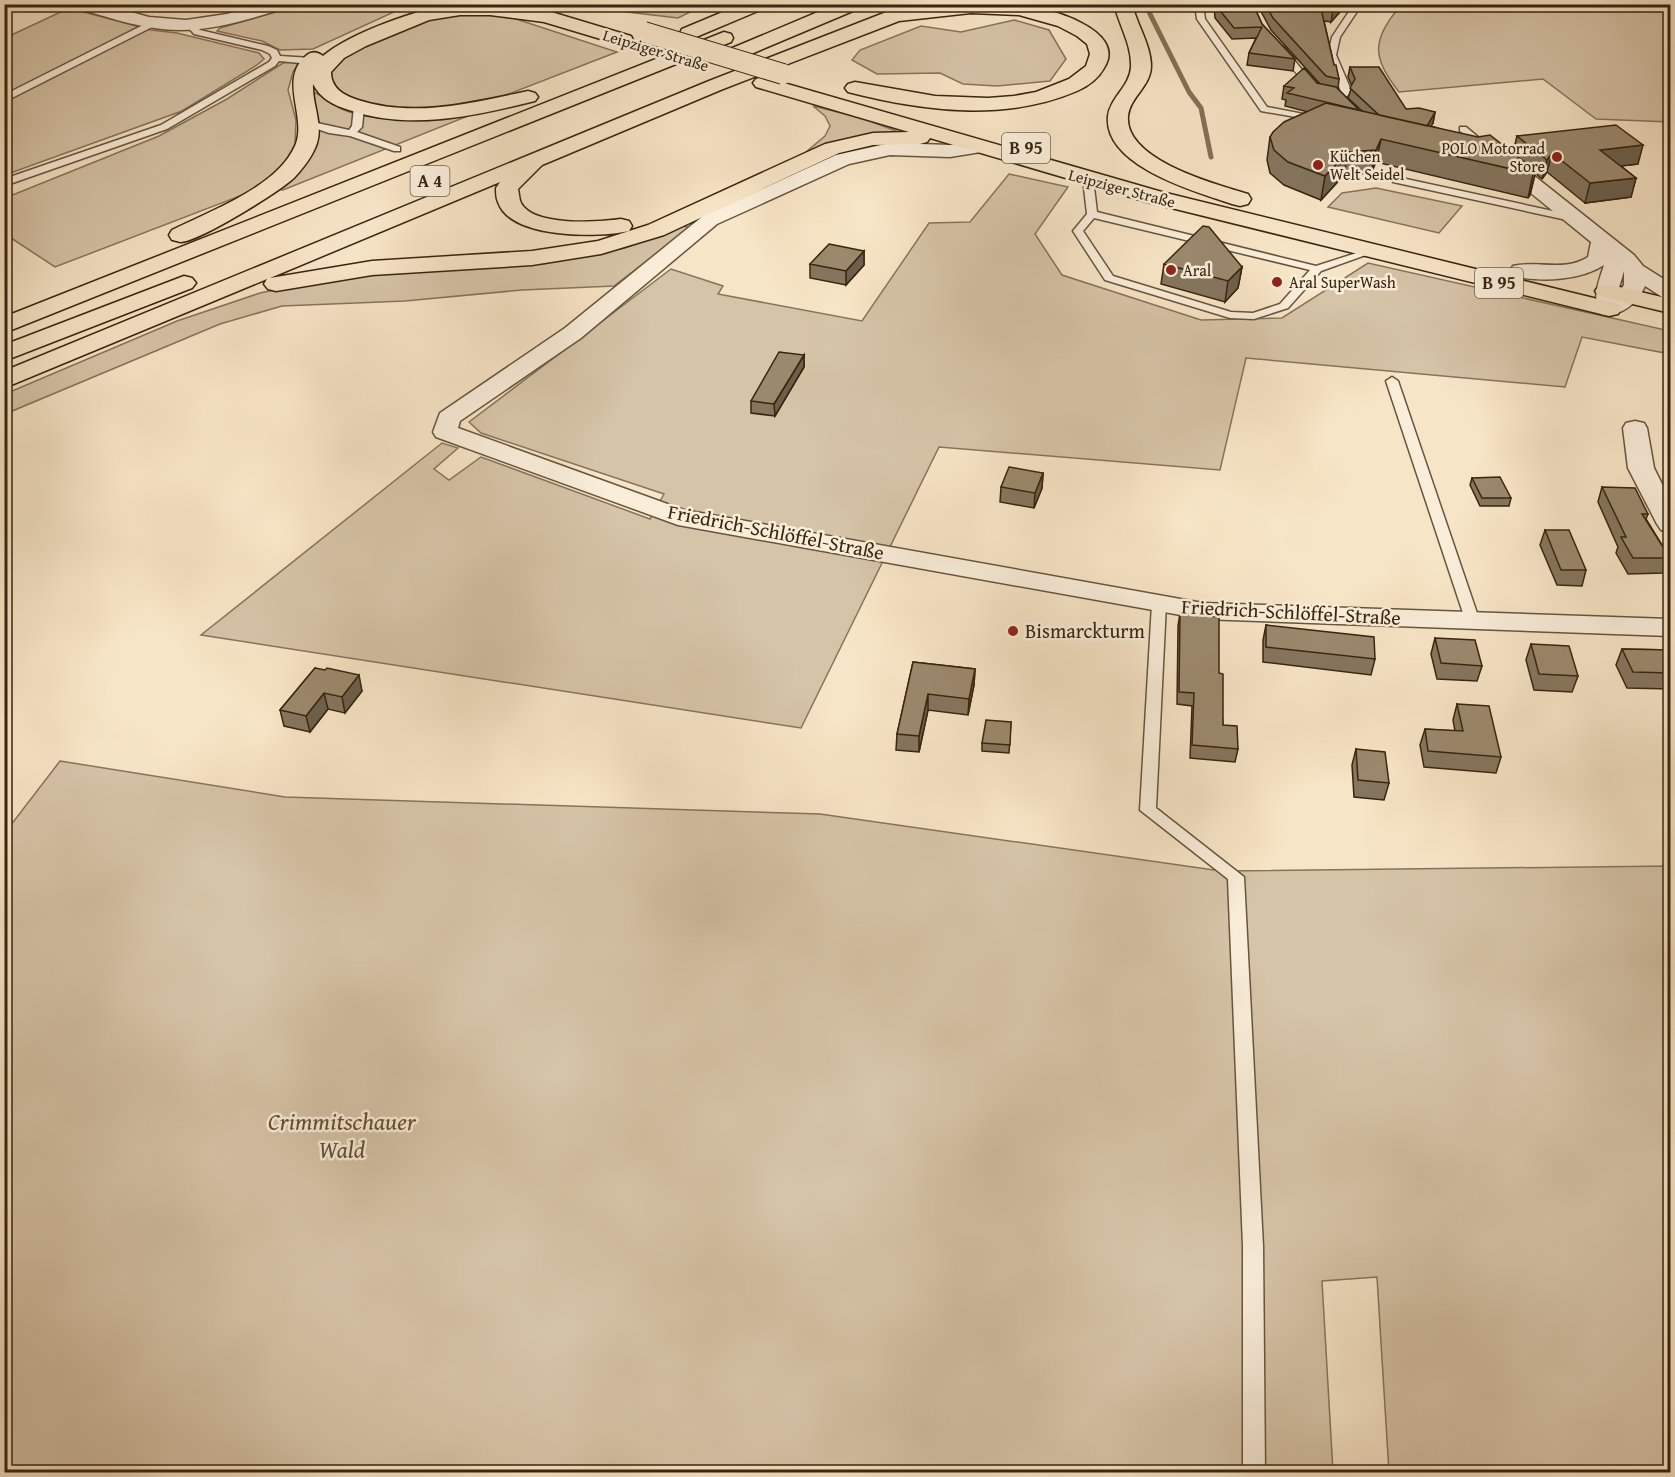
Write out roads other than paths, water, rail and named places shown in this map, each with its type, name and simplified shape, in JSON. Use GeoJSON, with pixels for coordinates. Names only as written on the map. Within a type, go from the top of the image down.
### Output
{"type":"FeatureCollection","features":[{"type":"Feature","properties":{"kind":"main road"},"geometry":{"type":"LineString","coordinates":[[180,234],[253,196],[287,171],[306,144],[308,124],[302,88],[304,73],[311,61],[335,44],[397,17],[411,4]]}},
{"type":"Feature","properties":{"kind":"main road","name":"Leipziger Straße"},"geometry":{"type":"LineString","coordinates":[[503,4],[551,11],[589,13],[644,32],[1013,144],[1521,271],[1615,299],[1671,324]]}},
{"type":"Feature","properties":{"kind":"main road"},"geometry":{"type":"LineString","coordinates":[[4,303],[759,4]]}},
{"type":"Feature","properties":{"kind":"main road","name":"A 4"},"geometry":{"type":"LineString","coordinates":[[4,326],[339,194],[804,4]]}},
{"type":"Feature","properties":{"kind":"main road"},"geometry":{"type":"LineString","coordinates":[[610,106],[854,4]]}},
{"type":"Feature","properties":{"kind":"main road"},"geometry":{"type":"LineString","coordinates":[[4,380],[142,325],[716,85],[925,4]]}},
{"type":"Feature","properties":{"kind":"main road"},"geometry":{"type":"LineString","coordinates":[[1123,4],[1141,65],[1139,80],[1118,115],[1124,139],[1139,155],[1164,170],[1261,207]]}},
{"type":"Feature","properties":{"kind":"main road"},"geometry":{"type":"LineString","coordinates":[[789,76],[918,101],[986,104],[1033,98],[1065,88],[1088,75],[1100,57],[1097,45],[1079,29],[1059,20],[1028,12],[963,7],[935,9],[889,18]]}},
{"type":"Feature","properties":{"kind":"main road"},"geometry":{"type":"LineString","coordinates":[[528,97],[468,111],[438,114],[394,113],[359,107],[333,96],[323,85],[321,78],[325,65],[349,47],[419,17],[449,11],[551,11]]}},
{"type":"Feature","properties":{"kind":"main road","name":"Leipziger Straße"},"geometry":{"type":"LineString","coordinates":[[551,11],[624,40],[1088,179],[1372,251],[1615,299],[1671,306]]}},
{"type":"Feature","properties":{"kind":"main road"},"geometry":{"type":"LineString","coordinates":[[543,156],[511,181],[506,195],[512,208],[528,219],[553,226],[605,228],[640,222],[664,213],[811,143],[818,125],[805,108],[763,83]]}},
{"type":"Feature","properties":{"kind":"main road"},"geometry":{"type":"LineString","coordinates":[[142,325],[250,291],[327,274],[398,265],[532,258],[601,247],[656,230],[844,144],[887,138],[969,144]]}},
{"type":"Feature","properties":{"kind":"main road","name":"A 4"},"geometry":{"type":"LineString","coordinates":[[4,354],[231,264],[458,169]]}},
{"type":"Feature","properties":{"kind":"street"},"geometry":{"type":"LineString","coordinates":[[82,4],[153,23],[190,25],[235,18],[280,4]]}},
{"type":"Feature","properties":{"kind":"street","name":"Friedrich-Schlöffel-Straße"},"geometry":{"type":"LineString","coordinates":[[969,144],[950,151],[890,149],[843,159],[710,220],[573,333],[449,418],[445,432],[678,517],[1203,611],[1671,628]]}},
{"type":"Feature","properties":{"kind":"street"},"geometry":{"type":"LineString","coordinates":[[1481,151],[1576,219],[1626,260],[1635,271],[1671,292]]}},
{"type":"Feature","properties":{"kind":"street"},"geometry":{"type":"LineString","coordinates":[[1521,271],[1575,270],[1592,265],[1598,260],[1602,240]]}},
{"type":"Feature","properties":{"kind":"street"},"geometry":{"type":"LineString","coordinates":[[1602,240],[1615,265],[1615,299]]}},
{"type":"Feature","properties":{"kind":"street"},"geometry":{"type":"LineString","coordinates":[[1615,299],[1635,287],[1635,271]]}},
{"type":"Feature","properties":{"kind":"street"},"geometry":{"type":"LineString","coordinates":[[1635,428],[1641,468],[1671,524]]}},
{"type":"Feature","properties":{"kind":"lane"},"geometry":{"type":"LineString","coordinates":[[1199,4],[1201,19],[1264,109],[1329,122]]}},
{"type":"Feature","properties":{"kind":"lane"},"geometry":{"type":"LineString","coordinates":[[1273,40],[1320,92],[1341,100],[1346,90],[1332,55],[1336,37],[1358,4]]}},
{"type":"Feature","properties":{"kind":"lane"},"geometry":{"type":"LineString","coordinates":[[4,9],[5,15]]}},
{"type":"Feature","properties":{"kind":"lane"},"geometry":{"type":"LineString","coordinates":[[4,99],[153,23]]}},
{"type":"Feature","properties":{"kind":"lane"},"geometry":{"type":"LineString","coordinates":[[190,25],[197,32],[265,48],[274,52],[276,58]]}},
{"type":"Feature","properties":{"kind":"lane"},"geometry":{"type":"LineString","coordinates":[[276,58],[311,61]]}},
{"type":"Feature","properties":{"kind":"lane"},"geometry":{"type":"LineString","coordinates":[[4,183],[164,127],[272,64],[276,58]]}},
{"type":"Feature","properties":{"kind":"lane"},"geometry":{"type":"LineString","coordinates":[[351,133],[357,127],[359,107]]}},
{"type":"Feature","properties":{"kind":"lane"},"geometry":{"type":"LineString","coordinates":[[308,124],[332,131],[351,133],[397,149]]}},
{"type":"Feature","properties":{"kind":"lane"},"geometry":{"type":"LineString","coordinates":[[1462,129],[1481,151]]}},
{"type":"Feature","properties":{"kind":"lane"},"geometry":{"type":"LineString","coordinates":[[1088,179],[1092,214],[1078,231],[1109,278],[1220,313],[1254,316],[1275,310],[1284,306],[1317,269],[1372,251]]}},
{"type":"Feature","properties":{"kind":"lane"},"geometry":{"type":"LineString","coordinates":[[1396,180],[1576,219]]}},
{"type":"Feature","properties":{"kind":"lane"},"geometry":{"type":"LineString","coordinates":[[1092,214],[1317,269]]}},
{"type":"Feature","properties":{"kind":"lane"},"geometry":{"type":"LineString","coordinates":[[1392,381],[1473,622]]}},
{"type":"Feature","properties":{"kind":"lane"},"geometry":{"type":"LineString","coordinates":[[1160,603],[1148,810],[1236,877],[1253,1246],[1254,1473]]}},
{"type":"Feature","properties":{"kind":"waterway"},"geometry":{"type":"LineString","coordinates":[[1145,4],[1189,92],[1201,108],[1211,157]]}},
{"type":"Feature","properties":{"kind":"place","name":"POLO Motorrad Store"},"geometry":{"type":"Point","coordinates":[1557,157]}},
{"type":"Feature","properties":{"kind":"place","name":"Küchen Welt Seidel"},"geometry":{"type":"Point","coordinates":[1318,165]}},
{"type":"Feature","properties":{"kind":"place","name":"Aral"},"geometry":{"type":"Point","coordinates":[1171,270]}},
{"type":"Feature","properties":{"kind":"place","name":"Aral SuperWash"},"geometry":{"type":"Point","coordinates":[1277,282]}},
{"type":"Feature","properties":{"kind":"place","name":"Bismarckturm"},"geometry":{"type":"Point","coordinates":[1013,631]}},
{"type":"Feature","properties":{"kind":"park label","name":"Crimmitschauer Wald"},"geometry":{"type":"Point","coordinates":[342,1136]}}]}
